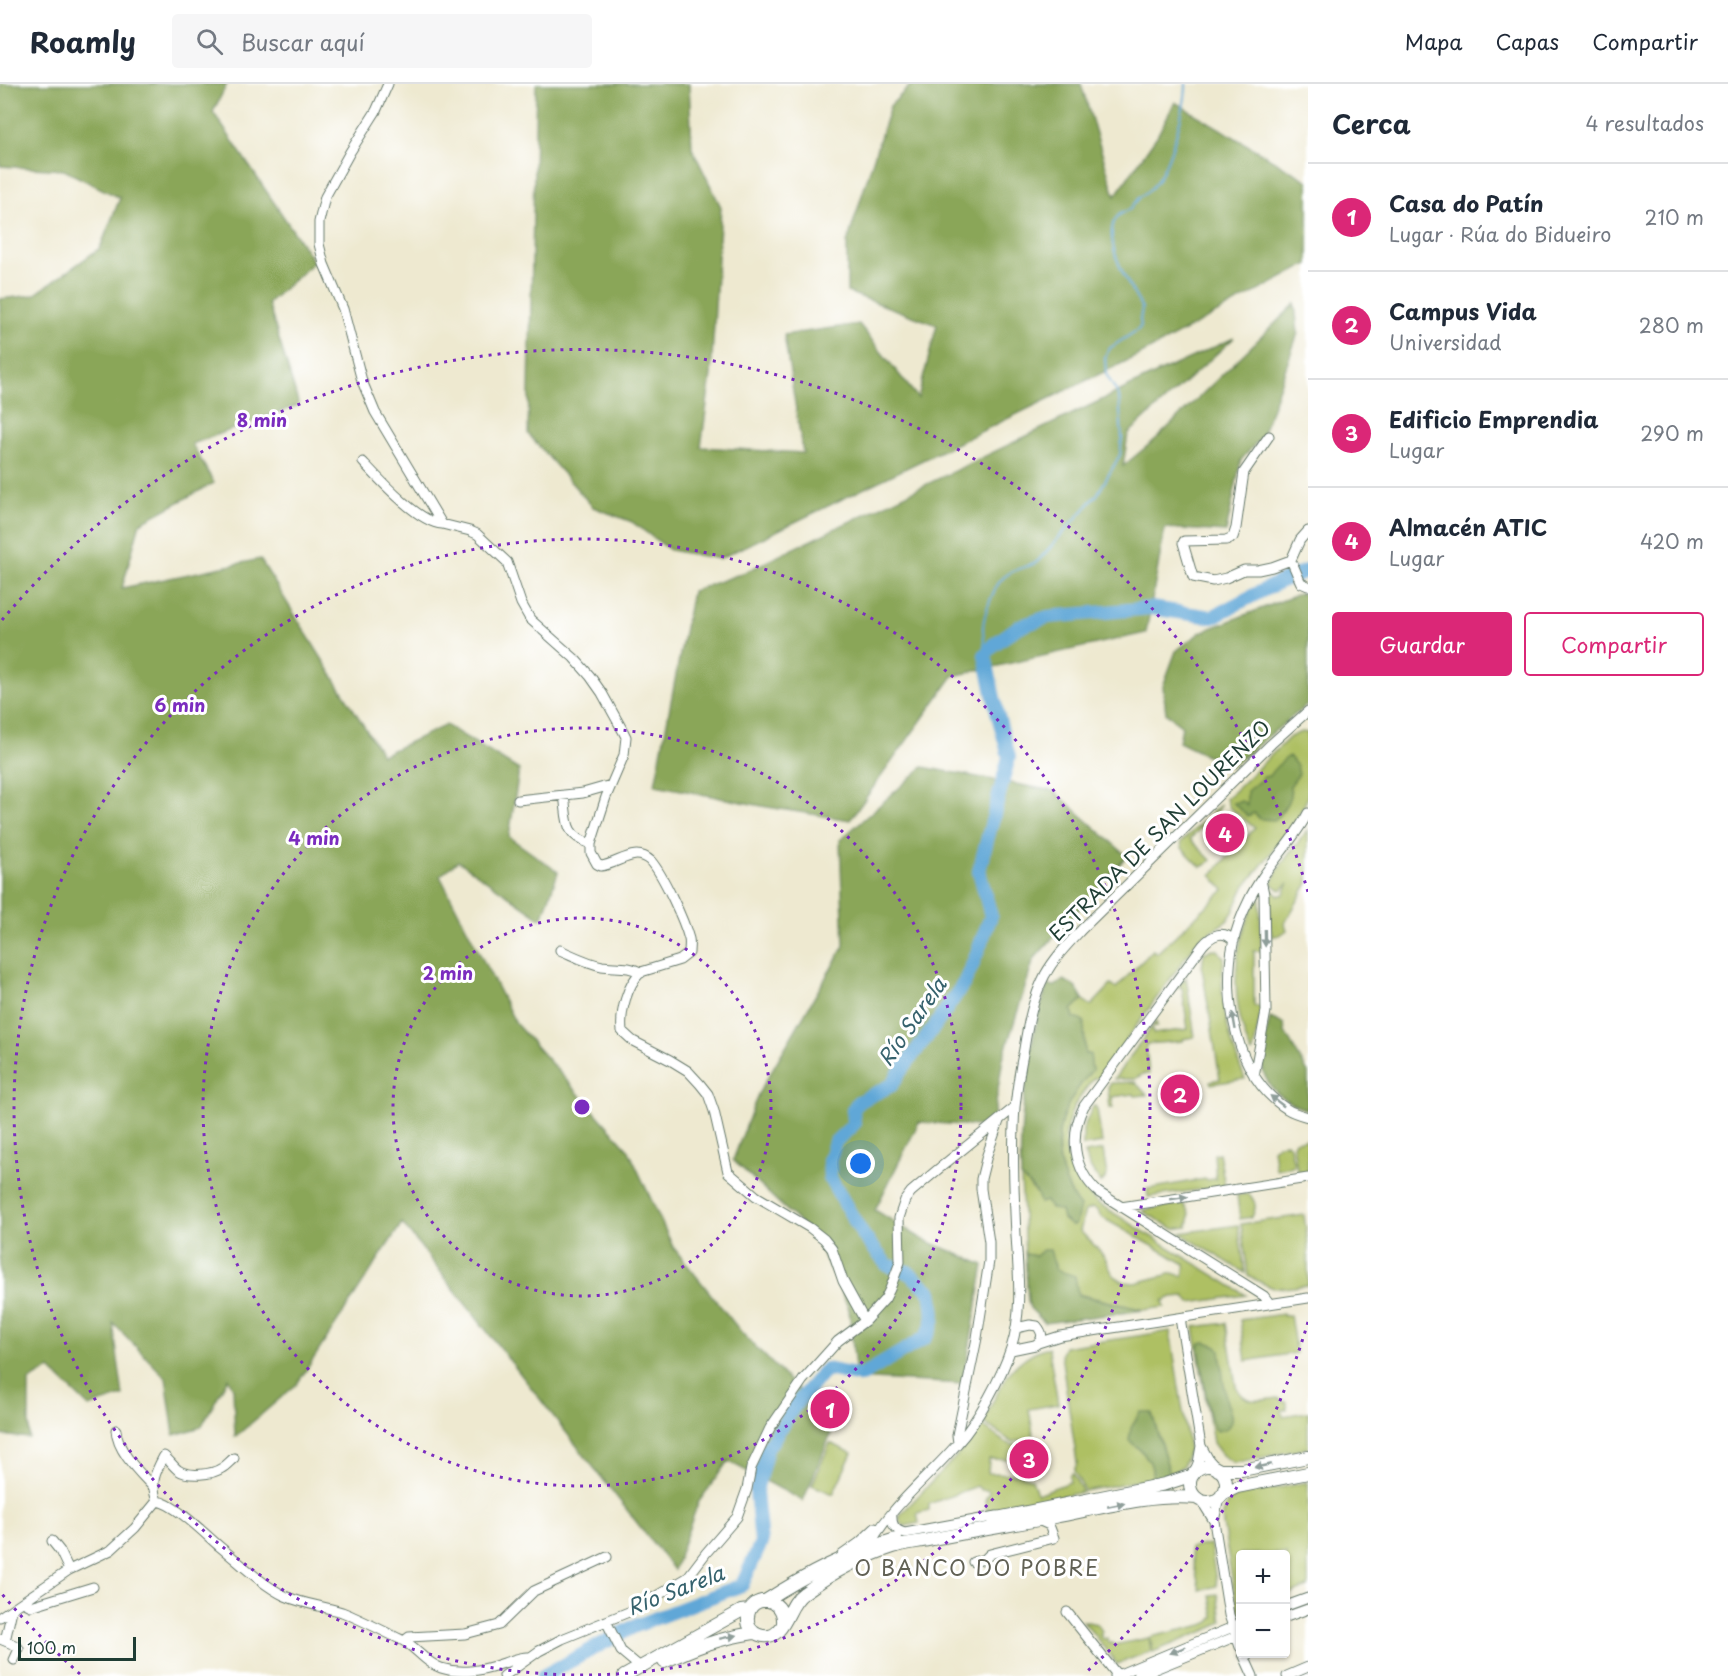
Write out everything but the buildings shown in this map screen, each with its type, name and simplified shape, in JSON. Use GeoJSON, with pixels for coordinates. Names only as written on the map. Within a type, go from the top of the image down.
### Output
{"type":"FeatureCollection","features":[{"type":"Feature","properties":{"kind":"main road"},"geometry":{"type":"LineString","coordinates":[[749,1610],[747,1620],[750,1629],[762,1636],[772,1635],[781,1628],[801,1595],[854,1563],[896,1542],[1165,1484],[1193,1474],[1203,1467],[1218,1470],[1242,1470],[1308,1457]]}},
{"type":"Feature","properties":{"kind":"main road"},"geometry":{"type":"LineString","coordinates":[[1218,1470],[1225,1482],[1220,1496]]}},
{"type":"Feature","properties":{"kind":"main road"},"geometry":{"type":"LineString","coordinates":[[765,1601],[802,1577],[869,1546],[1037,1520],[1146,1500],[1178,1497],[1210,1501],[1239,1486],[1308,1473]]}},
{"type":"Feature","properties":{"kind":"main road"},"geometry":{"type":"LineString","coordinates":[[1193,1474],[1190,1481],[1191,1488],[1199,1499]]}},
{"type":"Feature","properties":{"kind":"main road"},"geometry":{"type":"LineString","coordinates":[[638,1671],[741,1611],[749,1610],[758,1602],[770,1601],[779,1607],[784,1617],[783,1623]]}},
{"type":"Feature","properties":{"kind":"main road"},"geometry":{"type":"LineString","coordinates":[[624,1676],[706,1643],[754,1632]]}},
{"type":"Feature","properties":{"kind":"street"},"geometry":{"type":"LineString","coordinates":[[388,84],[376,111],[325,197],[319,222],[320,244],[324,264],[343,309],[362,381],[375,412],[442,524]]}},
{"type":"Feature","properties":{"kind":"street"},"geometry":{"type":"LineString","coordinates":[[1269,436],[1244,472],[1233,537],[1226,540],[1184,541],[1194,577],[1213,581],[1244,570],[1258,570],[1291,561],[1300,540],[1308,531]]}},
{"type":"Feature","properties":{"kind":"street"},"geometry":{"type":"LineString","coordinates":[[363,462],[413,510],[436,524],[477,534],[507,562],[520,603],[530,619],[578,662],[602,693],[626,737],[624,755],[591,844],[591,853],[597,864],[601,866],[636,854],[646,856],[651,861],[689,939],[689,953],[685,957],[641,973],[634,981],[622,1012],[622,1031],[633,1041],[688,1071],[700,1084],[708,1094],[714,1111],[728,1172],[756,1196],[810,1228],[824,1239],[832,1249],[843,1281],[865,1321]]}},
{"type":"Feature","properties":{"kind":"street"},"geometry":{"type":"LineString","coordinates":[[1291,561],[1304,583]]}},
{"type":"Feature","properties":{"kind":"street"},"geometry":{"type":"LineString","coordinates":[[1306,713],[1308,724]]}},
{"type":"Feature","properties":{"kind":"street","name":"ESTRADA DE SAN LOURENZO"},"geometry":{"type":"LineString","coordinates":[[892,1512],[958,1443],[974,1422],[1002,1372],[1011,1350],[1019,1308],[1013,1159],[1015,1107],[1030,1016],[1045,974],[1057,956],[1151,861],[1306,713]]}},
{"type":"Feature","properties":{"kind":"street"},"geometry":{"type":"LineString","coordinates":[[518,800],[583,793],[611,785]]}},
{"type":"Feature","properties":{"kind":"street"},"geometry":{"type":"LineString","coordinates":[[564,795],[571,831],[579,840],[591,844]]}},
{"type":"Feature","properties":{"kind":"street"},"geometry":{"type":"LineString","coordinates":[[1308,813],[1250,898],[1234,940],[1230,976],[1231,1006],[1237,1036],[1254,1076],[1277,1102],[1289,1110],[1308,1117]]}},
{"type":"Feature","properties":{"kind":"street"},"geometry":{"type":"LineString","coordinates":[[1254,1076],[1266,1011],[1264,894],[1261,880]]}},
{"type":"Feature","properties":{"kind":"street"},"geometry":{"type":"LineString","coordinates":[[1242,916],[1231,926],[1206,941],[1088,1101],[1077,1121],[1075,1143],[1083,1173],[1098,1192],[1264,1296],[1270,1304]]}},
{"type":"Feature","properties":{"kind":"street"},"geometry":{"type":"LineString","coordinates":[[1206,941],[1234,940]]}},
{"type":"Feature","properties":{"kind":"street"},"geometry":{"type":"LineString","coordinates":[[560,950],[601,966],[638,970],[641,973]]}},
{"type":"Feature","properties":{"kind":"street"},"geometry":{"type":"LineString","coordinates":[[504,1676],[538,1650],[562,1639],[608,1624],[687,1578],[737,1517],[752,1468],[770,1428],[802,1380],[838,1341],[865,1321],[885,1299],[898,1267],[899,1218],[905,1200],[911,1192],[1015,1107]]}},
{"type":"Feature","properties":{"kind":"street"},"geometry":{"type":"LineString","coordinates":[[958,1443],[957,1435],[975,1349],[989,1261],[981,1179],[999,1121]]}},
{"type":"Feature","properties":{"kind":"street"},"geometry":{"type":"LineString","coordinates":[[1121,1207],[1308,1178]]}},
{"type":"Feature","properties":{"kind":"street"},"geometry":{"type":"LineString","coordinates":[[1011,1350],[1060,1336],[1308,1298]]}},
{"type":"Feature","properties":{"kind":"street"},"geometry":{"type":"LineString","coordinates":[[1019,1308],[1038,1328],[1042,1337],[1038,1343]]}},
{"type":"Feature","properties":{"kind":"street"},"geometry":{"type":"LineString","coordinates":[[1180,1318],[1201,1446],[1193,1474]]}},
{"type":"Feature","properties":{"kind":"street"},"geometry":{"type":"LineString","coordinates":[[1016,1328],[1026,1326],[1038,1328],[1060,1336]]}},
{"type":"Feature","properties":{"kind":"street"},"geometry":{"type":"LineString","coordinates":[[116,1430],[121,1446],[130,1461],[152,1486],[157,1501]]}},
{"type":"Feature","properties":{"kind":"street"},"geometry":{"type":"LineString","coordinates":[[1201,1446],[1218,1470]]}},
{"type":"Feature","properties":{"kind":"street"},"geometry":{"type":"LineString","coordinates":[[152,1486],[164,1456],[179,1471],[186,1473],[214,1472],[222,1469],[234,1458]]}},
{"type":"Feature","properties":{"kind":"street"},"geometry":{"type":"LineString","coordinates":[[1214,1521],[1220,1496]]}},
{"type":"Feature","properties":{"kind":"street"},"geometry":{"type":"LineString","coordinates":[[1199,1499],[1214,1521],[1236,1626]]}},
{"type":"Feature","properties":{"kind":"street"},"geometry":{"type":"LineString","coordinates":[[157,1501],[168,1504],[253,1574],[283,1595],[341,1612],[404,1641],[440,1667],[469,1672],[522,1656],[530,1657]]}},
{"type":"Feature","properties":{"kind":"street"},"geometry":{"type":"LineString","coordinates":[[0,1617],[69,1570],[111,1550],[135,1528],[157,1501]]}},
{"type":"Feature","properties":{"kind":"street"},"geometry":{"type":"LineString","coordinates":[[892,1512],[893,1526],[905,1533],[1013,1515]]}},
{"type":"Feature","properties":{"kind":"street"},"geometry":{"type":"LineString","coordinates":[[801,1595],[816,1580],[863,1554],[892,1512]]}},
{"type":"Feature","properties":{"kind":"street"},"geometry":{"type":"LineString","coordinates":[[832,1563],[859,1543],[892,1512]]}},
{"type":"Feature","properties":{"kind":"street"},"geometry":{"type":"LineString","coordinates":[[973,1562],[984,1559],[990,1554],[1054,1538],[1055,1524],[1081,1512]]}},
{"type":"Feature","properties":{"kind":"street"},"geometry":{"type":"LineString","coordinates":[[1037,1520],[1046,1523],[1053,1533]]}},
{"type":"Feature","properties":{"kind":"street"},"geometry":{"type":"LineString","coordinates":[[52,1541],[60,1551],[69,1570]]}},
{"type":"Feature","properties":{"kind":"street"},"geometry":{"type":"LineString","coordinates":[[404,1641],[409,1637],[465,1634],[500,1625],[534,1591],[607,1557]]}},
{"type":"Feature","properties":{"kind":"street"},"geometry":{"type":"LineString","coordinates":[[23,1602],[31,1606],[93,1587]]}},
{"type":"Feature","properties":{"kind":"street"},"geometry":{"type":"LineString","coordinates":[[1290,1605],[1308,1598]]}},
{"type":"Feature","properties":{"kind":"street"},"geometry":{"type":"LineString","coordinates":[[1290,1616],[1308,1609]]}},
{"type":"Feature","properties":{"kind":"street"},"geometry":{"type":"LineString","coordinates":[[12,1610],[2,1640],[19,1649],[14,1660]]}},
{"type":"Feature","properties":{"kind":"street"},"geometry":{"type":"LineString","coordinates":[[1067,1612],[1117,1676],[1236,1631]]}},
{"type":"Feature","properties":{"kind":"street"},"geometry":{"type":"LineString","coordinates":[[608,1624],[621,1650],[638,1671]]}},
{"type":"Feature","properties":{"kind":"street"},"geometry":{"type":"LineString","coordinates":[[1138,1676],[1236,1631]]}},
{"type":"Feature","properties":{"kind":"street"},"geometry":{"type":"LineString","coordinates":[[1245,1658],[1253,1676]]}},
{"type":"Feature","properties":{"kind":"street"},"geometry":{"type":"LineString","coordinates":[[1287,1676],[1308,1667]]}},
{"type":"Feature","properties":{"kind":"green space"},"geometry":{"type":"Polygon","coordinates":[[[0,84],[227,84],[213,112],[314,262],[268,303],[299,405],[192,444],[214,483],[140,523],[122,588],[260,559],[382,755],[446,725],[519,770],[509,837],[558,872],[542,919],[458,861],[440,876],[516,1024],[628,1149],[673,1247],[742,1333],[834,1426],[803,1501],[728,1461],[698,1503],[674,1570],[402,1223],[297,1384],[235,1437],[233,1388],[228,1378],[201,1427],[174,1435],[166,1378],[113,1323],[123,1396],[89,1407],[50,1369],[29,1381],[29,1438],[0,1435],[0,299],[34,295],[100,248],[120,198],[64,170],[0,166],[0,84]]]}},
{"type":"Feature","properties":{"kind":"green space"},"geometry":{"type":"Polygon","coordinates":[[[536,84],[689,84],[692,148],[721,207],[711,375],[701,447],[803,453],[784,335],[859,324],[918,398],[937,325],[847,292],[847,243],[890,106],[912,84],[1081,84],[1115,196],[1157,136],[1175,102],[1308,181],[1308,264],[1145,352],[719,559],[670,550],[632,522],[593,507],[528,434],[536,84]]]}},
{"type":"Feature","properties":{"kind":"green space"},"geometry":{"type":"Polygon","coordinates":[[[1295,304],[1298,333],[1262,436],[1241,460],[1226,532],[1165,528],[1146,633],[953,676],[850,820],[767,807],[655,785],[692,591],[743,573],[1234,338],[1128,434],[1123,466],[1157,438],[1295,304]]]}},
{"type":"Feature","properties":{"kind":"green space"},"geometry":{"type":"Polygon","coordinates":[[[1299,594],[1308,594],[1308,704],[1231,767],[1179,742],[1182,726],[1166,713],[1163,686],[1176,651],[1201,632],[1299,594]]]}},
{"type":"Feature","properties":{"kind":"green space"},"geometry":{"type":"Polygon","coordinates":[[[1301,732],[1308,733],[1308,797],[1296,821],[1243,889],[1227,921],[1199,939],[1099,1078],[1094,1078],[1085,1089],[1073,1109],[1066,1136],[1068,1161],[1073,1173],[1089,1195],[1099,1204],[1246,1295],[1190,1303],[1185,1296],[1172,1297],[1163,1301],[1165,1307],[1144,1310],[1078,1294],[1056,1270],[1055,1264],[1043,1250],[1036,1256],[1025,1254],[1021,1177],[1046,1201],[1050,1208],[1061,1211],[1063,1219],[1071,1226],[1076,1224],[1075,1203],[1063,1174],[1060,1159],[1060,1131],[1067,1106],[1092,1070],[1085,1054],[1084,1021],[1074,1018],[1072,1010],[1083,999],[1092,1005],[1111,985],[1116,988],[1153,950],[1157,953],[1224,890],[1211,875],[1255,828],[1229,807],[1226,799],[1290,737],[1301,732]],[[1092,1208],[1085,1211],[1080,1231],[1099,1250],[1113,1275],[1124,1282],[1135,1283],[1174,1273],[1183,1277],[1185,1264],[1101,1217],[1097,1210],[1092,1208]]]}},
{"type":"Feature","properties":{"kind":"green space"},"geometry":{"type":"Polygon","coordinates":[[[1289,756],[1297,766],[1299,774],[1290,786],[1291,791],[1287,804],[1275,820],[1260,819],[1254,813],[1248,816],[1233,803],[1242,801],[1247,805],[1247,791],[1264,777],[1269,776],[1289,756]]]}},
{"type":"Feature","properties":{"kind":"green space"},"geometry":{"type":"Polygon","coordinates":[[[923,767],[1054,791],[1127,856],[1034,959],[1003,1058],[992,1127],[919,1122],[875,1210],[922,1239],[984,1265],[963,1384],[856,1378],[849,1309],[815,1237],[733,1160],[758,1094],[844,946],[840,840],[923,767]]]}},
{"type":"Feature","properties":{"kind":"green space"},"geometry":{"type":"Polygon","coordinates":[[[1220,805],[1219,809],[1190,839],[1211,860],[1201,867],[1182,848],[1181,842],[1220,805]]]}},
{"type":"Feature","properties":{"kind":"green space"},"geometry":{"type":"Polygon","coordinates":[[[1308,829],[1308,883],[1286,921],[1287,930],[1280,935],[1270,937],[1270,889],[1283,895],[1289,883],[1281,890],[1271,884],[1283,862],[1308,829]]]}},
{"type":"Feature","properties":{"kind":"green space"},"geometry":{"type":"Polygon","coordinates":[[[1259,895],[1261,951],[1254,951],[1254,1006],[1262,1007],[1251,1053],[1240,1019],[1236,984],[1243,933],[1259,895]]]}},
{"type":"Feature","properties":{"kind":"green space"},"geometry":{"type":"Polygon","coordinates":[[[1212,949],[1218,950],[1224,958],[1222,994],[1226,1019],[1245,1079],[1211,1084],[1210,1081],[1220,1079],[1202,968],[1204,953],[1212,949]]]}},
{"type":"Feature","properties":{"kind":"green space"},"geometry":{"type":"Polygon","coordinates":[[[1186,977],[1194,1037],[1183,1039],[1183,1041],[1146,1044],[1149,1074],[1143,1074],[1135,1079],[1114,1079],[1156,1021],[1157,1026],[1152,1027],[1153,1034],[1188,1029],[1182,987],[1178,987],[1186,977]]]}},
{"type":"Feature","properties":{"kind":"green space"},"geometry":{"type":"Polygon","coordinates":[[[1064,980],[1076,987],[1083,999],[1072,1010],[1074,1018],[1084,1021],[1085,1054],[1090,1054],[1092,1070],[1073,1095],[1061,1122],[1058,1136],[1061,1166],[1072,1195],[1080,1207],[1076,1224],[1072,1226],[1063,1219],[1061,1211],[1050,1208],[1046,1201],[1040,1203],[1037,1193],[1021,1177],[1023,1105],[1036,1023],[1048,985],[1055,986],[1064,980]]]}},
{"type":"Feature","properties":{"kind":"green space"},"geometry":{"type":"Polygon","coordinates":[[[1270,1018],[1284,1024],[1285,1032],[1308,1073],[1308,1110],[1277,1093],[1266,1078],[1262,1056],[1270,1018]]]}},
{"type":"Feature","properties":{"kind":"green space"},"geometry":{"type":"Polygon","coordinates":[[[1135,1082],[1147,1095],[1112,1097],[1113,1108],[1110,1108],[1108,1088],[1111,1083],[1135,1082]]]}},
{"type":"Feature","properties":{"kind":"green space"},"geometry":{"type":"Polygon","coordinates":[[[1093,1106],[1097,1109],[1102,1143],[1083,1146],[1083,1129],[1093,1106]]]}},
{"type":"Feature","properties":{"kind":"green space"},"geometry":{"type":"Polygon","coordinates":[[[1308,1139],[1308,1173],[1298,1175],[1293,1145],[1295,1141],[1308,1139]]]}},
{"type":"Feature","properties":{"kind":"green space"},"geometry":{"type":"Polygon","coordinates":[[[1286,1143],[1290,1146],[1294,1166],[1276,1169],[1273,1149],[1279,1144],[1286,1143]]]}},
{"type":"Feature","properties":{"kind":"green space"},"geometry":{"type":"Polygon","coordinates":[[[1103,1150],[1107,1176],[1101,1183],[1089,1166],[1085,1153],[1103,1150]]]}},
{"type":"Feature","properties":{"kind":"green space"},"geometry":{"type":"Polygon","coordinates":[[[1219,1153],[1225,1186],[1148,1197],[1147,1189],[1216,1179],[1214,1154],[1219,1153]]]}},
{"type":"Feature","properties":{"kind":"green space"},"geometry":{"type":"Polygon","coordinates":[[[1249,1194],[1255,1205],[1254,1213],[1252,1217],[1240,1219],[1237,1195],[1249,1194]]]}},
{"type":"Feature","properties":{"kind":"green space"},"geometry":{"type":"Polygon","coordinates":[[[1183,1204],[1189,1215],[1187,1227],[1174,1229],[1144,1212],[1144,1210],[1183,1204]]]}},
{"type":"Feature","properties":{"kind":"green space"},"geometry":{"type":"Polygon","coordinates":[[[1304,1215],[1308,1245],[1308,1285],[1276,1288],[1248,1275],[1241,1224],[1304,1215]]]}},
{"type":"Feature","properties":{"kind":"green space"},"geometry":{"type":"Polygon","coordinates":[[[1238,1225],[1245,1273],[1180,1233],[1238,1225]]]}},
{"type":"Feature","properties":{"kind":"green space"},"geometry":{"type":"Polygon","coordinates":[[[1043,1250],[1050,1250],[1056,1270],[1075,1276],[1078,1295],[1144,1310],[1045,1323],[1030,1308],[1025,1254],[1036,1256],[1043,1250]]]}},
{"type":"Feature","properties":{"kind":"green space"},"geometry":{"type":"Polygon","coordinates":[[[1283,1314],[1283,1316],[1290,1315],[1296,1353],[1246,1361],[1240,1320],[1283,1314]]]}},
{"type":"Feature","properties":{"kind":"green space"},"geometry":{"type":"Polygon","coordinates":[[[1226,1323],[1236,1386],[1244,1397],[1249,1399],[1278,1398],[1287,1403],[1287,1409],[1282,1410],[1283,1416],[1308,1412],[1308,1448],[1234,1463],[1222,1455],[1213,1443],[1194,1327],[1226,1323]]]}},
{"type":"Feature","properties":{"kind":"green space"},"geometry":{"type":"Polygon","coordinates":[[[1170,1331],[1189,1449],[1183,1466],[1170,1474],[1152,1413],[1129,1440],[1149,1461],[1152,1478],[1085,1491],[1074,1471],[1077,1463],[1061,1354],[1064,1347],[1170,1331]]]}},
{"type":"Feature","properties":{"kind":"green space"},"geometry":{"type":"Polygon","coordinates":[[[1206,1342],[1217,1346],[1220,1350],[1225,1392],[1231,1415],[1229,1426],[1223,1430],[1216,1431],[1208,1404],[1199,1347],[1200,1343],[1206,1342]]]}},
{"type":"Feature","properties":{"kind":"green space"},"geometry":{"type":"Polygon","coordinates":[[[1044,1348],[1049,1350],[1058,1404],[1029,1409],[1034,1439],[1012,1442],[983,1422],[1000,1388],[1013,1369],[1044,1348]]]}},
{"type":"Feature","properties":{"kind":"green space"},"geometry":{"type":"Polygon","coordinates":[[[1140,1412],[1151,1412],[1170,1474],[1152,1478],[1149,1461],[1129,1440],[1131,1428],[1140,1412]]]}},
{"type":"Feature","properties":{"kind":"green space"},"geometry":{"type":"Polygon","coordinates":[[[981,1425],[1012,1445],[1035,1443],[1037,1455],[1031,1447],[1020,1453],[1025,1462],[1021,1471],[1020,1460],[989,1459],[988,1473],[1020,1474],[1032,1479],[1037,1494],[1070,1482],[1069,1476],[1072,1473],[1083,1492],[987,1511],[985,1500],[989,1493],[988,1490],[981,1490],[977,1486],[929,1504],[929,1510],[917,1513],[919,1523],[906,1526],[901,1524],[899,1516],[969,1443],[981,1425]]]}},
{"type":"Feature","properties":{"kind":"green space"},"geometry":{"type":"Polygon","coordinates":[[[830,1443],[852,1453],[833,1494],[812,1485],[830,1443]]]}},
{"type":"Feature","properties":{"kind":"green space"},"geometry":{"type":"Polygon","coordinates":[[[1308,1482],[1308,1587],[1290,1594],[1290,1550],[1236,1550],[1236,1603],[1222,1518],[1227,1503],[1238,1496],[1308,1482]]]}},
{"type":"Feature","properties":{"kind":"green space"},"geometry":{"type":"Polygon","coordinates":[[[1210,1544],[1217,1586],[1200,1590],[1190,1548],[1210,1544]]]}},
{"type":"Feature","properties":{"kind":"green space"},"geometry":{"type":"Polygon","coordinates":[[[1218,1594],[1222,1621],[1214,1627],[1153,1652],[1150,1637],[1210,1622],[1214,1617],[1210,1595],[1218,1594]]]}},
{"type":"Feature","properties":{"kind":"green space"},"geometry":{"type":"Polygon","coordinates":[[[1083,1621],[1097,1624],[1102,1631],[1100,1635],[1103,1639],[1108,1638],[1109,1643],[1114,1645],[1149,1638],[1151,1651],[1117,1664],[1083,1621]]]}},
{"type":"Feature","properties":{"kind":"waterway"},"geometry":{"type":"LineString","coordinates":[[985,655],[984,621],[996,587],[1003,578],[1011,573],[1037,562],[1097,495],[1120,455],[1122,438],[1119,396],[1106,374],[1105,357],[1110,348],[1139,329],[1142,308],[1118,262],[1112,235],[1113,224],[1119,215],[1131,208],[1160,176],[1176,136],[1186,84]]}},
{"type":"Feature","properties":{"kind":"waterway","name":"Río Sarela"},"geometry":{"type":"LineString","coordinates":[[543,1676],[633,1627],[742,1585],[761,1543],[756,1491],[767,1449],[795,1405],[826,1369],[861,1376],[925,1338],[929,1332],[934,1311],[931,1292],[908,1272],[887,1265],[863,1235],[830,1178],[829,1160],[835,1142],[854,1124],[853,1110],[858,1102],[892,1085],[964,983],[991,916],[979,871],[1009,757],[985,655],[993,645],[1018,627],[1048,617],[1151,608],[1212,617],[1279,582],[1308,570]]}},
{"type":"Feature","properties":{"kind":"place","name":"Almacén ATIC"},"geometry":{"type":"Point","coordinates":[1225,833]}},
{"type":"Feature","properties":{"kind":"place","name":"Campus Vida"},"geometry":{"type":"Point","coordinates":[1180,1094]}},
{"type":"Feature","properties":{"kind":"place","name":"Casa do Patín"},"geometry":{"type":"Point","coordinates":[830,1409]}},
{"type":"Feature","properties":{"kind":"place","name":"Edificio Emprendia"},"geometry":{"type":"Point","coordinates":[1029,1459]}},
{"type":"Feature","properties":{"kind":"district","name":"O BANCO DO POBRE"},"geometry":{"type":"Point","coordinates":[977,1567]}}]}
